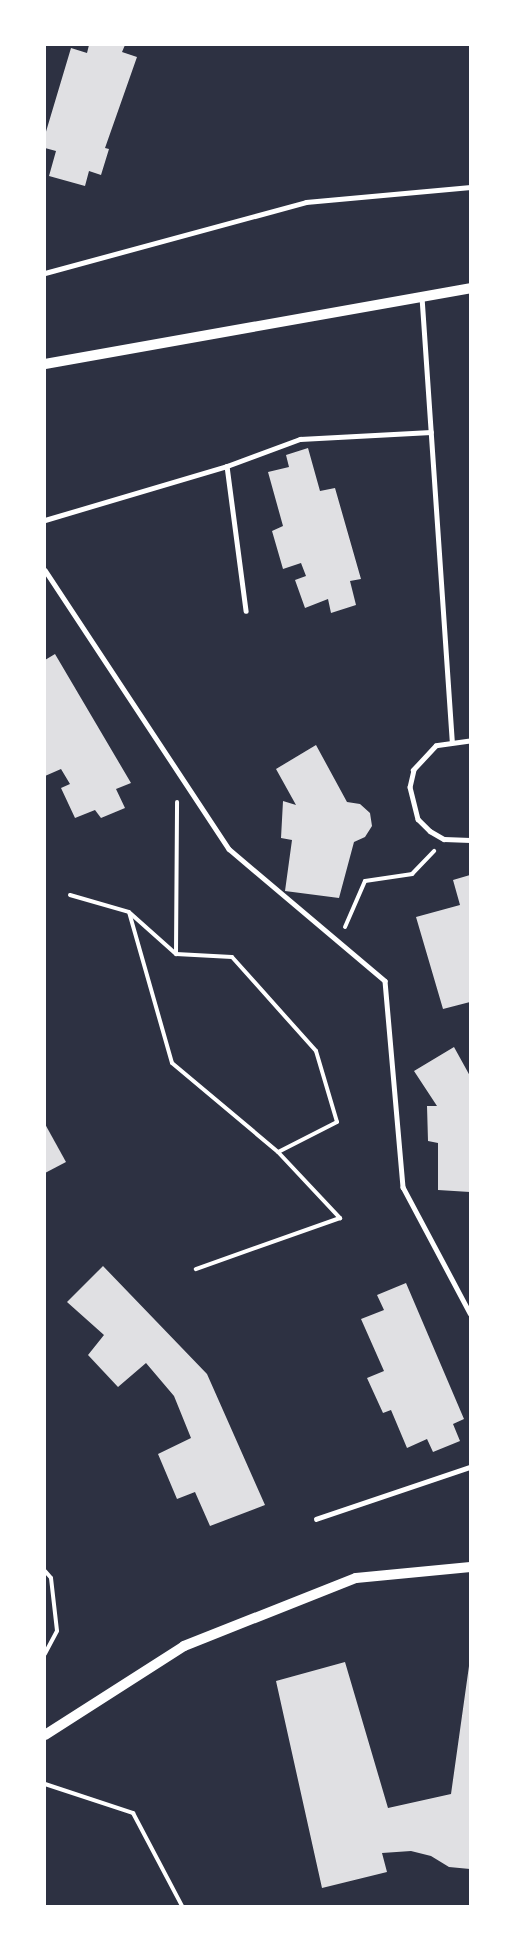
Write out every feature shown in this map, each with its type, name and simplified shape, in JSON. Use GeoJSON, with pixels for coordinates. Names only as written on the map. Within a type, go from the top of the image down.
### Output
{"type":"FeatureCollection","features":[{"type":"Feature","properties":{"kind":"street"},"geometry":{"type":"LineString","coordinates":[[45,364],[470,288]]}},
{"type":"Feature","properties":{"kind":"street"},"geometry":{"type":"LineString","coordinates":[[45,1735],[184,1646],[356,1578],[470,1567]]}},
{"type":"Feature","properties":{"kind":"lane"},"geometry":{"type":"LineString","coordinates":[[45,273],[306,202],[470,187]]}},
{"type":"Feature","properties":{"kind":"lane"},"geometry":{"type":"LineString","coordinates":[[422,297],[452,741]]}},
{"type":"Feature","properties":{"kind":"lane"},"geometry":{"type":"LineString","coordinates":[[45,520],[227,466],[300,439],[431,432]]}},
{"type":"Feature","properties":{"kind":"lane"},"geometry":{"type":"LineString","coordinates":[[227,466],[246,611]]}},
{"type":"Feature","properties":{"kind":"lane"},"geometry":{"type":"LineString","coordinates":[[45,570],[229,849],[385,981],[403,1187],[470,1313]]}},
{"type":"Feature","properties":{"kind":"lane"},"geometry":{"type":"LineString","coordinates":[[470,741],[452,741],[436,746],[423,756],[410,787],[418,819],[444,839],[470,840]]}},
{"type":"Feature","properties":{"kind":"lane"},"geometry":{"type":"LineString","coordinates":[[316,1519],[470,1467]]}},
{"type":"Feature","properties":{"kind":"path"},"geometry":{"type":"LineString","coordinates":[[176,954],[178,771]]}},
{"type":"Feature","properties":{"kind":"path"},"geometry":{"type":"LineString","coordinates":[[339,942],[365,880],[412,874],[444,839]]}},
{"type":"Feature","properties":{"kind":"path"},"geometry":{"type":"LineString","coordinates":[[70,895],[129,912],[176,954],[232,957],[316,1051],[337,1122],[278,1152]]}},
{"type":"Feature","properties":{"kind":"path"},"geometry":{"type":"LineString","coordinates":[[129,912],[172,1064],[278,1152],[340,1218],[196,1269]]}},
{"type":"Feature","properties":{"kind":"path"},"geometry":{"type":"LineString","coordinates":[[45,1571],[51,1578],[57,1631],[45,1654]]}},
{"type":"Feature","properties":{"kind":"path"},"geometry":{"type":"LineString","coordinates":[[45,1784],[133,1813],[182,1906]]}},
{"type":"Feature","properties":{"kind":"building"},"geometry":{"type":"Polygon","coordinates":[[[89,45],[125,45],[122,52],[137,57],[105,148],[109,149],[101,175],[89,171],[85,186],[49,176],[56,151],[45,148],[45,135],[71,48],[87,53],[89,45]]]}},
{"type":"Feature","properties":{"kind":"building"},"geometry":{"type":"Polygon","coordinates":[[[308,448],[320,491],[335,488],[361,579],[350,581],[356,605],[331,613],[328,599],[305,608],[295,580],[306,576],[301,563],[283,569],[272,531],[283,526],[268,472],[289,467],[286,455],[308,448]]]}},
{"type":"Feature","properties":{"kind":"building"},"geometry":{"type":"Polygon","coordinates":[[[55,654],[131,783],[116,789],[125,808],[101,818],[95,810],[75,818],[61,788],[70,784],[61,769],[45,776],[45,660],[55,654]]]}},
{"type":"Feature","properties":{"kind":"building"},"geometry":{"type":"Polygon","coordinates":[[[316,745],[347,802],[360,804],[370,813],[372,826],[365,837],[354,842],[339,898],[285,891],[292,840],[281,838],[283,801],[296,805],[276,769],[316,745]]]}},
{"type":"Feature","properties":{"kind":"building"},"geometry":{"type":"Polygon","coordinates":[[[470,875],[470,1002],[443,1009],[416,917],[460,905],[453,880],[470,875]]]}},
{"type":"Feature","properties":{"kind":"building"},"geometry":{"type":"Polygon","coordinates":[[[454,1047],[470,1076],[470,1192],[438,1190],[438,1143],[428,1141],[427,1106],[437,1106],[414,1071],[454,1047]]]}},
{"type":"Feature","properties":{"kind":"building"},"geometry":{"type":"Polygon","coordinates":[[[45,1124],[66,1162],[45,1173],[45,1124]]]}},
{"type":"Feature","properties":{"kind":"building"},"geometry":{"type":"Polygon","coordinates":[[[103,1266],[207,1374],[265,1505],[210,1526],[195,1492],[177,1499],[158,1454],[191,1438],[174,1396],[146,1363],[118,1387],[88,1355],[104,1335],[67,1302],[103,1266]]]}},
{"type":"Feature","properties":{"kind":"building"},"geometry":{"type":"Polygon","coordinates":[[[406,1283],[464,1419],[453,1424],[460,1441],[433,1452],[427,1439],[407,1448],[391,1410],[383,1413],[367,1378],[384,1371],[361,1319],[384,1310],[377,1295],[406,1283]]]}},
{"type":"Feature","properties":{"kind":"building"},"geometry":{"type":"Polygon","coordinates":[[[470,1659],[470,1869],[449,1867],[431,1856],[411,1851],[382,1853],[387,1872],[322,1888],[276,1681],[345,1662],[388,1808],[451,1794],[470,1659]]]}}]}
